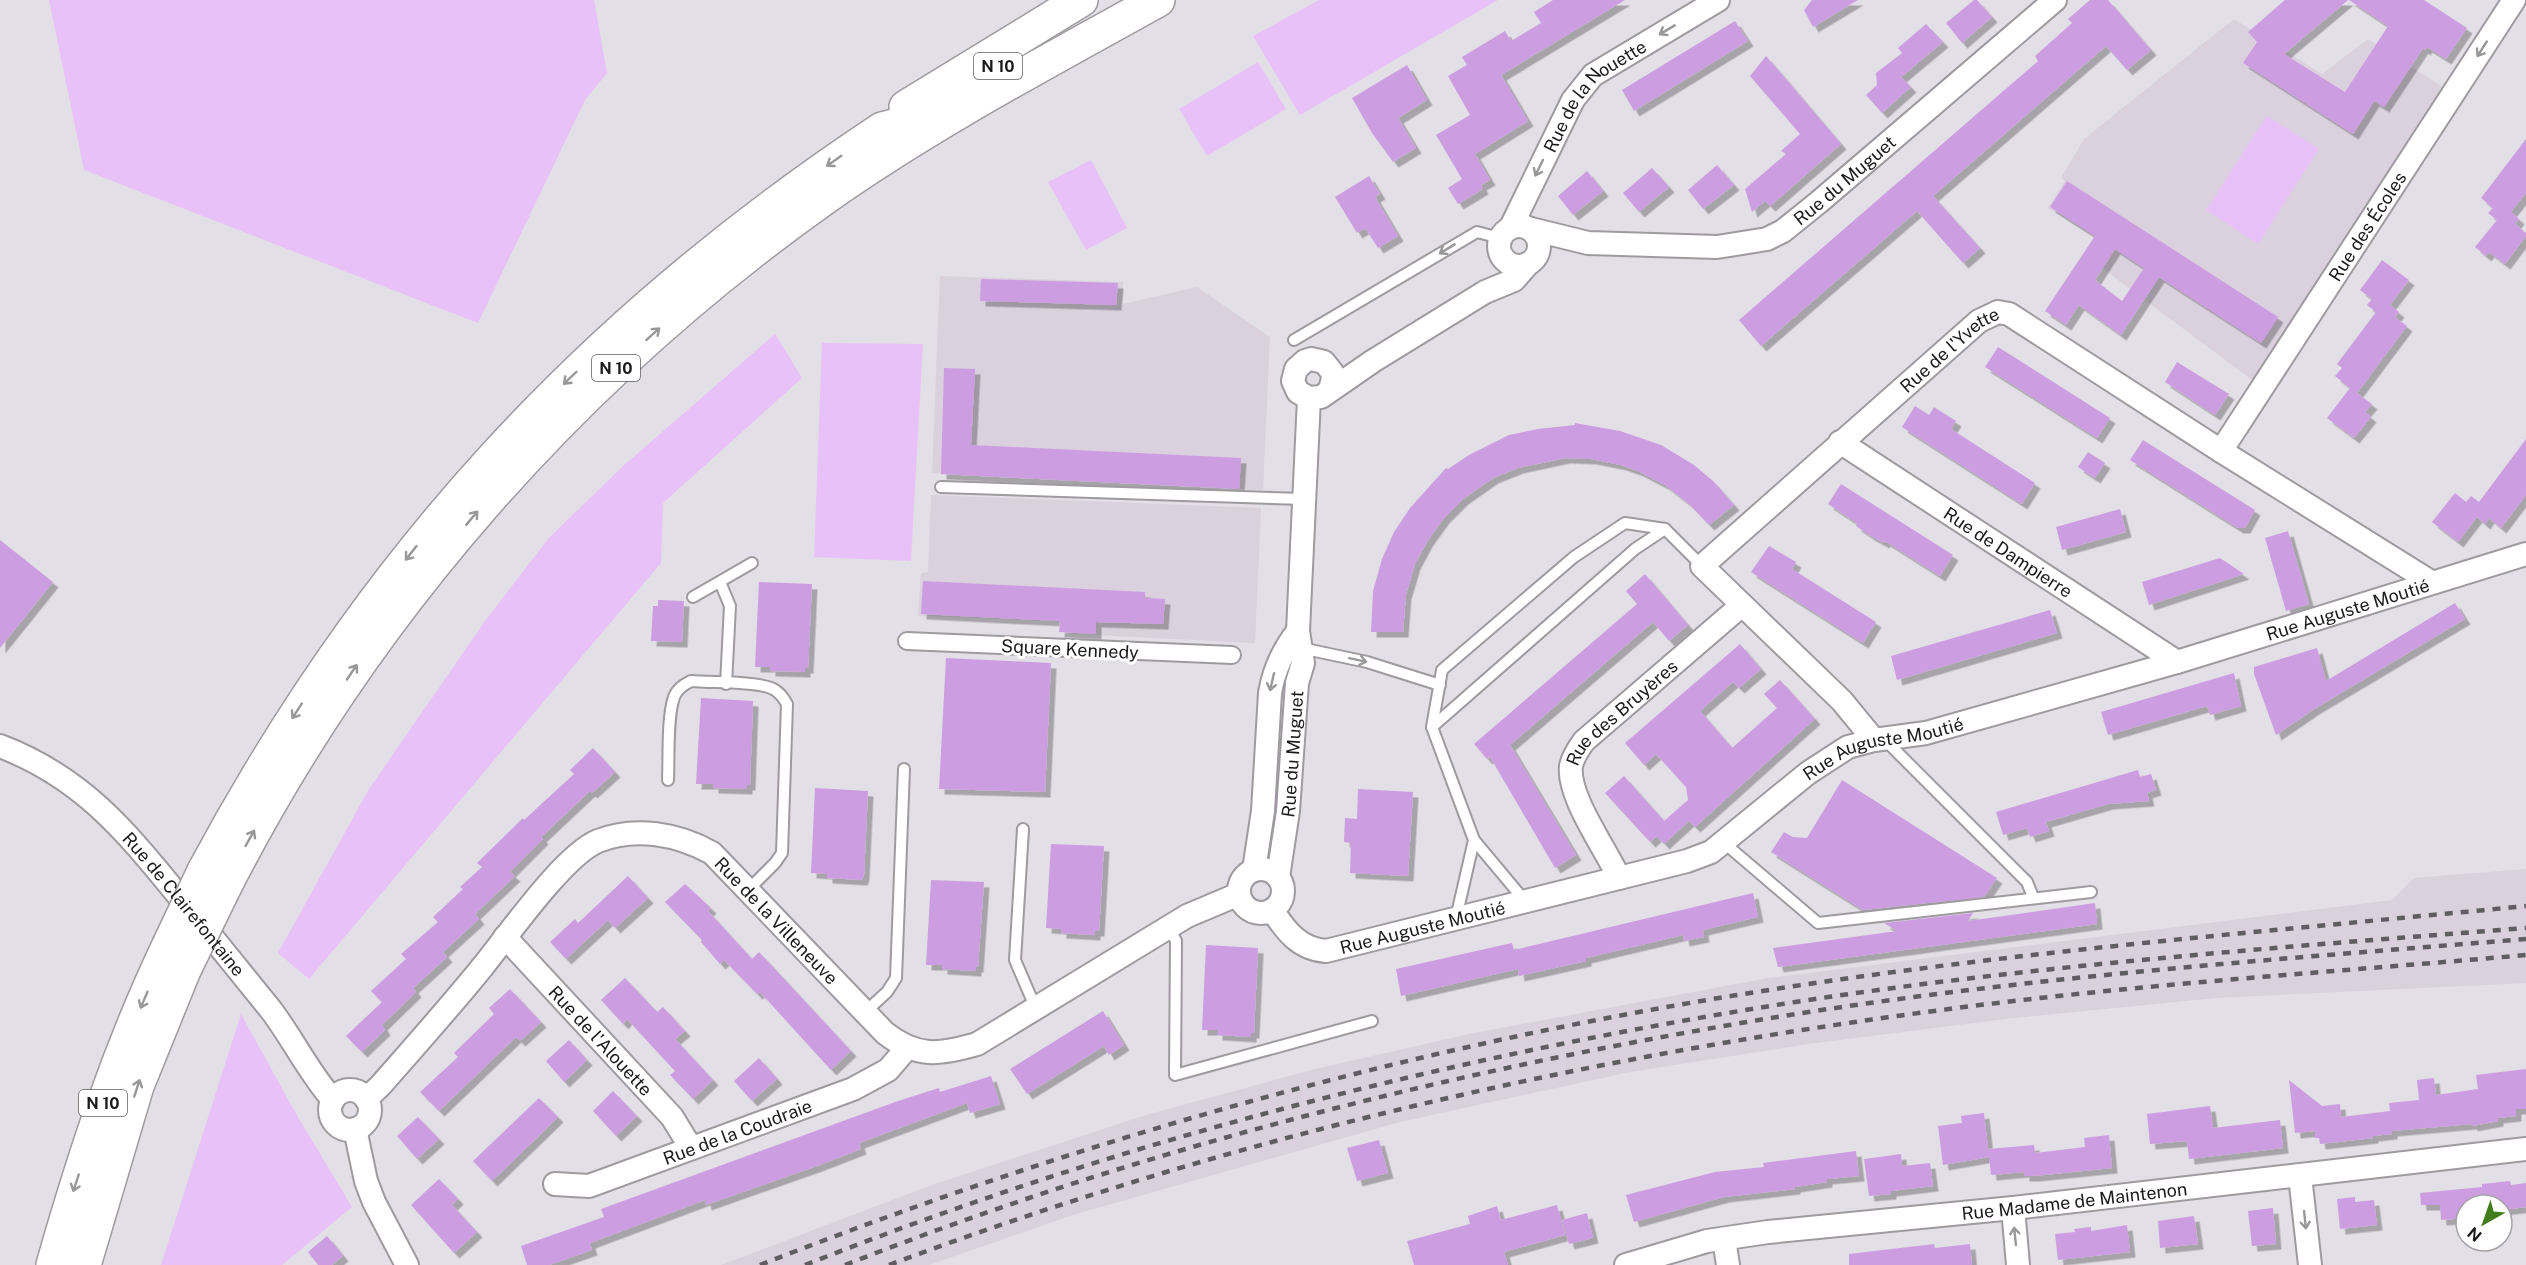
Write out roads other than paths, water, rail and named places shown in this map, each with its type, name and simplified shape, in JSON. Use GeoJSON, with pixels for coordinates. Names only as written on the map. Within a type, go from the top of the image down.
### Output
{"type":"FeatureCollection","features":[{"type":"Feature","properties":{"kind":"main road"},"geometry":{"type":"LineString","coordinates":[[882,129],[891,116],[1081,0]]}},
{"type":"Feature","properties":{"kind":"main road","name":"N 10"},"geometry":{"type":"LineString","coordinates":[[84,1265],[176,958],[275,746],[328,664],[420,541],[483,468],[562,384],[663,292],[728,238],[794,189],[882,129],[898,125],[1114,0]]}},
{"type":"Feature","properties":{"kind":"main road","name":"N 10"},"geometry":{"type":"LineString","coordinates":[[214,880],[261,817],[301,751],[390,621],[479,509],[579,403],[623,361],[729,270],[867,169],[972,104],[1158,0]]}},
{"type":"Feature","properties":{"kind":"main road","name":"N 10"},"geometry":{"type":"LineString","coordinates":[[52,1265],[112,1076],[146,993],[176,958]]}},
{"type":"Feature","properties":{"kind":"street","name":"Rue de la Nouette"},"geometry":{"type":"LineString","coordinates":[[1511,238],[1572,100],[1593,75],[1718,0]]}},
{"type":"Feature","properties":{"kind":"street","name":"Rue du Muguet"},"geometry":{"type":"LineString","coordinates":[[1511,238],[1717,247],[1767,239],[1783,231],[2055,0]]}},
{"type":"Feature","properties":{"kind":"street","name":"Rue des Écoles"},"geometry":{"type":"LineString","coordinates":[[2221,452],[2514,0]]}},
{"type":"Feature","properties":{"kind":"street"},"geometry":{"type":"LineString","coordinates":[[1511,238],[1538,240],[1537,253],[1532,261],[1516,266],[1510,264],[1511,238]]}},
{"type":"Feature","properties":{"kind":"street"},"geometry":{"type":"LineString","coordinates":[[1485,292],[1511,238]]}},
{"type":"Feature","properties":{"kind":"street","name":"Rue du Muguet"},"geometry":{"type":"LineString","coordinates":[[1330,390],[1485,292],[1514,280],[1532,261],[1588,243]]}},
{"type":"Feature","properties":{"kind":"street","name":"Rue de l'Yvette"},"geometry":{"type":"LineString","coordinates":[[1702,566],[1979,321],[1998,312],[2009,314],[2221,452],[2431,582]]}},
{"type":"Feature","properties":{"kind":"street"},"geometry":{"type":"LineString","coordinates":[[1311,359],[1324,362],[1329,366],[1333,378],[1330,390],[1321,397],[1303,396],[1293,381],[1296,369],[1311,359]]}},
{"type":"Feature","properties":{"kind":"street","name":"Rue du Muguet"},"geometry":{"type":"LineString","coordinates":[[1329,366],[1373,361]]}},
{"type":"Feature","properties":{"kind":"street","name":"Rue du Muguet"},"geometry":{"type":"LineString","coordinates":[[1278,877],[1288,811],[1297,683],[1303,663],[1299,639],[1303,499],[1309,398]]}},
{"type":"Feature","properties":{"kind":"street","name":"Rue de Dampierre"},"geometry":{"type":"LineString","coordinates":[[1840,442],[2177,662]]}},
{"type":"Feature","properties":{"kind":"street","name":"Rue Auguste Moutié"},"geometry":{"type":"LineString","coordinates":[[1272,910],[1287,932],[1297,941],[1315,950],[1326,951],[1687,861],[1711,852],[1835,754],[1848,747],[1879,739],[1926,733],[2177,662],[2526,554]]}},
{"type":"Feature","properties":{"kind":"street"},"geometry":{"type":"LineString","coordinates":[[1702,566],[1879,739]]}},
{"type":"Feature","properties":{"kind":"street","name":"Rue des Bruyères"},"geometry":{"type":"LineString","coordinates":[[1619,878],[1575,796],[1571,763],[1584,741],[1742,605]]}},
{"type":"Feature","properties":{"kind":"street","name":"Rue du Muguet"},"geometry":{"type":"LineString","coordinates":[[1254,870],[1263,811],[1271,684],[1285,647],[1299,639]]}},
{"type":"Feature","properties":{"kind":"street","name":"Square Kennedy"},"geometry":{"type":"LineString","coordinates":[[908,641],[1232,655]]}},
{"type":"Feature","properties":{"kind":"street","name":"Rue de Clairefontaine"},"geometry":{"type":"LineString","coordinates":[[0,746],[32,760],[68,781],[110,815],[286,1029],[319,1085],[333,1100]]}},
{"type":"Feature","properties":{"kind":"street","name":"Rue de la Villeneuve"},"geometry":{"type":"LineString","coordinates":[[366,1099],[387,1078],[564,867],[583,850],[598,841],[618,836],[657,834],[693,842],[712,853],[863,1013],[885,1033],[908,1048],[927,1053],[947,1052],[977,1044],[1187,916],[1239,894]]}},
{"type":"Feature","properties":{"kind":"street"},"geometry":{"type":"LineString","coordinates":[[1254,870],[1267,870],[1278,877],[1283,895],[1281,901],[1272,910],[1265,913],[1251,911],[1241,901],[1239,894],[1244,877],[1254,870]]}},
{"type":"Feature","properties":{"kind":"street","name":"Rue de l'Alouette"},"geometry":{"type":"LineString","coordinates":[[506,937],[672,1117],[691,1148]]}},
{"type":"Feature","properties":{"kind":"street","name":"Rue de la Coudraie"},"geometry":{"type":"LineString","coordinates":[[555,1184],[589,1186],[854,1089],[888,1070],[908,1048]]}},
{"type":"Feature","properties":{"kind":"street"},"geometry":{"type":"LineString","coordinates":[[349,1090],[362,1094],[366,1099],[369,1104],[369,1117],[361,1126],[355,1129],[342,1128],[333,1119],[331,1106],[333,1100],[343,1091],[349,1090]]}},
{"type":"Feature","properties":{"kind":"street"},"geometry":{"type":"LineString","coordinates":[[355,1129],[366,1181],[374,1202],[407,1265]]}},
{"type":"Feature","properties":{"kind":"street","name":"Rue Madame de Maintenon"},"geometry":{"type":"LineString","coordinates":[[1626,1265],[1691,1246],[1768,1232],[2013,1208],[2526,1149]]}},
{"type":"Feature","properties":{"kind":"street"},"geometry":{"type":"LineString","coordinates":[[2300,1176],[2310,1265]]}},
{"type":"Feature","properties":{"kind":"street"},"geometry":{"type":"LineString","coordinates":[[2013,1208],[2018,1265]]}},
{"type":"Feature","properties":{"kind":"street"},"geometry":{"type":"LineString","coordinates":[[1724,1239],[1728,1265]]}},
{"type":"Feature","properties":{"kind":"lane"},"geometry":{"type":"LineString","coordinates":[[1294,340],[1477,231],[1511,238]]}},
{"type":"Feature","properties":{"kind":"lane"},"geometry":{"type":"LineString","coordinates":[[941,487],[1303,499]]}},
{"type":"Feature","properties":{"kind":"lane"},"geometry":{"type":"LineString","coordinates":[[1526,901],[1474,840],[1432,727],[1442,670],[1574,557],[1624,523],[1665,529],[1702,566]]}},
{"type":"Feature","properties":{"kind":"lane"},"geometry":{"type":"LineString","coordinates":[[1432,727],[1635,549],[1665,529]]}},
{"type":"Feature","properties":{"kind":"lane"},"geometry":{"type":"LineString","coordinates":[[693,597],[752,564]]}},
{"type":"Feature","properties":{"kind":"lane"},"geometry":{"type":"LineString","coordinates":[[720,582],[730,606],[726,684]]}},
{"type":"Feature","properties":{"kind":"lane"},"geometry":{"type":"LineString","coordinates":[[1299,639],[1440,685]]}},
{"type":"Feature","properties":{"kind":"lane"},"geometry":{"type":"LineString","coordinates":[[668,780],[674,696],[681,686],[691,681],[771,688],[782,695],[788,704],[782,853],[748,890]]}},
{"type":"Feature","properties":{"kind":"lane"},"geometry":{"type":"LineString","coordinates":[[1879,739],[2027,882],[2033,897]]}},
{"type":"Feature","properties":{"kind":"lane"},"geometry":{"type":"LineString","coordinates":[[863,1013],[887,992],[896,978],[904,769]]}},
{"type":"Feature","properties":{"kind":"lane"},"geometry":{"type":"LineString","coordinates":[[1023,829],[1015,960],[1036,1009]]}},
{"type":"Feature","properties":{"kind":"lane"},"geometry":{"type":"LineString","coordinates":[[1456,918],[1474,840]]}},
{"type":"Feature","properties":{"kind":"lane"},"geometry":{"type":"LineString","coordinates":[[1723,842],[1818,923],[2091,892]]}},
{"type":"Feature","properties":{"kind":"lane"},"geometry":{"type":"LineString","coordinates":[[1169,927],[1176,941],[1175,1075],[1372,1021]]}},
{"type":"Feature","properties":{"kind":"railway"},"geometry":{"type":"LineString","coordinates":[[760,1265],[878,1220],[1118,1140],[1361,1072],[1607,1018],[1731,996],[1929,967],[2028,955],[2526,906]]}},
{"type":"Feature","properties":{"kind":"railway"},"geometry":{"type":"LineString","coordinates":[[805,1265],[1046,1178],[1169,1140],[1418,1075],[1669,1023],[1886,989],[2068,967],[2526,928]]}},
{"type":"Feature","properties":{"kind":"railway"},"geometry":{"type":"LineString","coordinates":[[845,1265],[1066,1186],[1292,1119],[1521,1065],[1637,1042],[1753,1021],[1945,993],[2138,972],[2526,939]]}},
{"type":"Feature","properties":{"kind":"railway"},"geometry":{"type":"LineString","coordinates":[[889,1265],[1018,1219],[1279,1140],[1544,1077],[1679,1051],[1814,1028],[2021,1000],[2165,985],[2526,955]]}}]}
